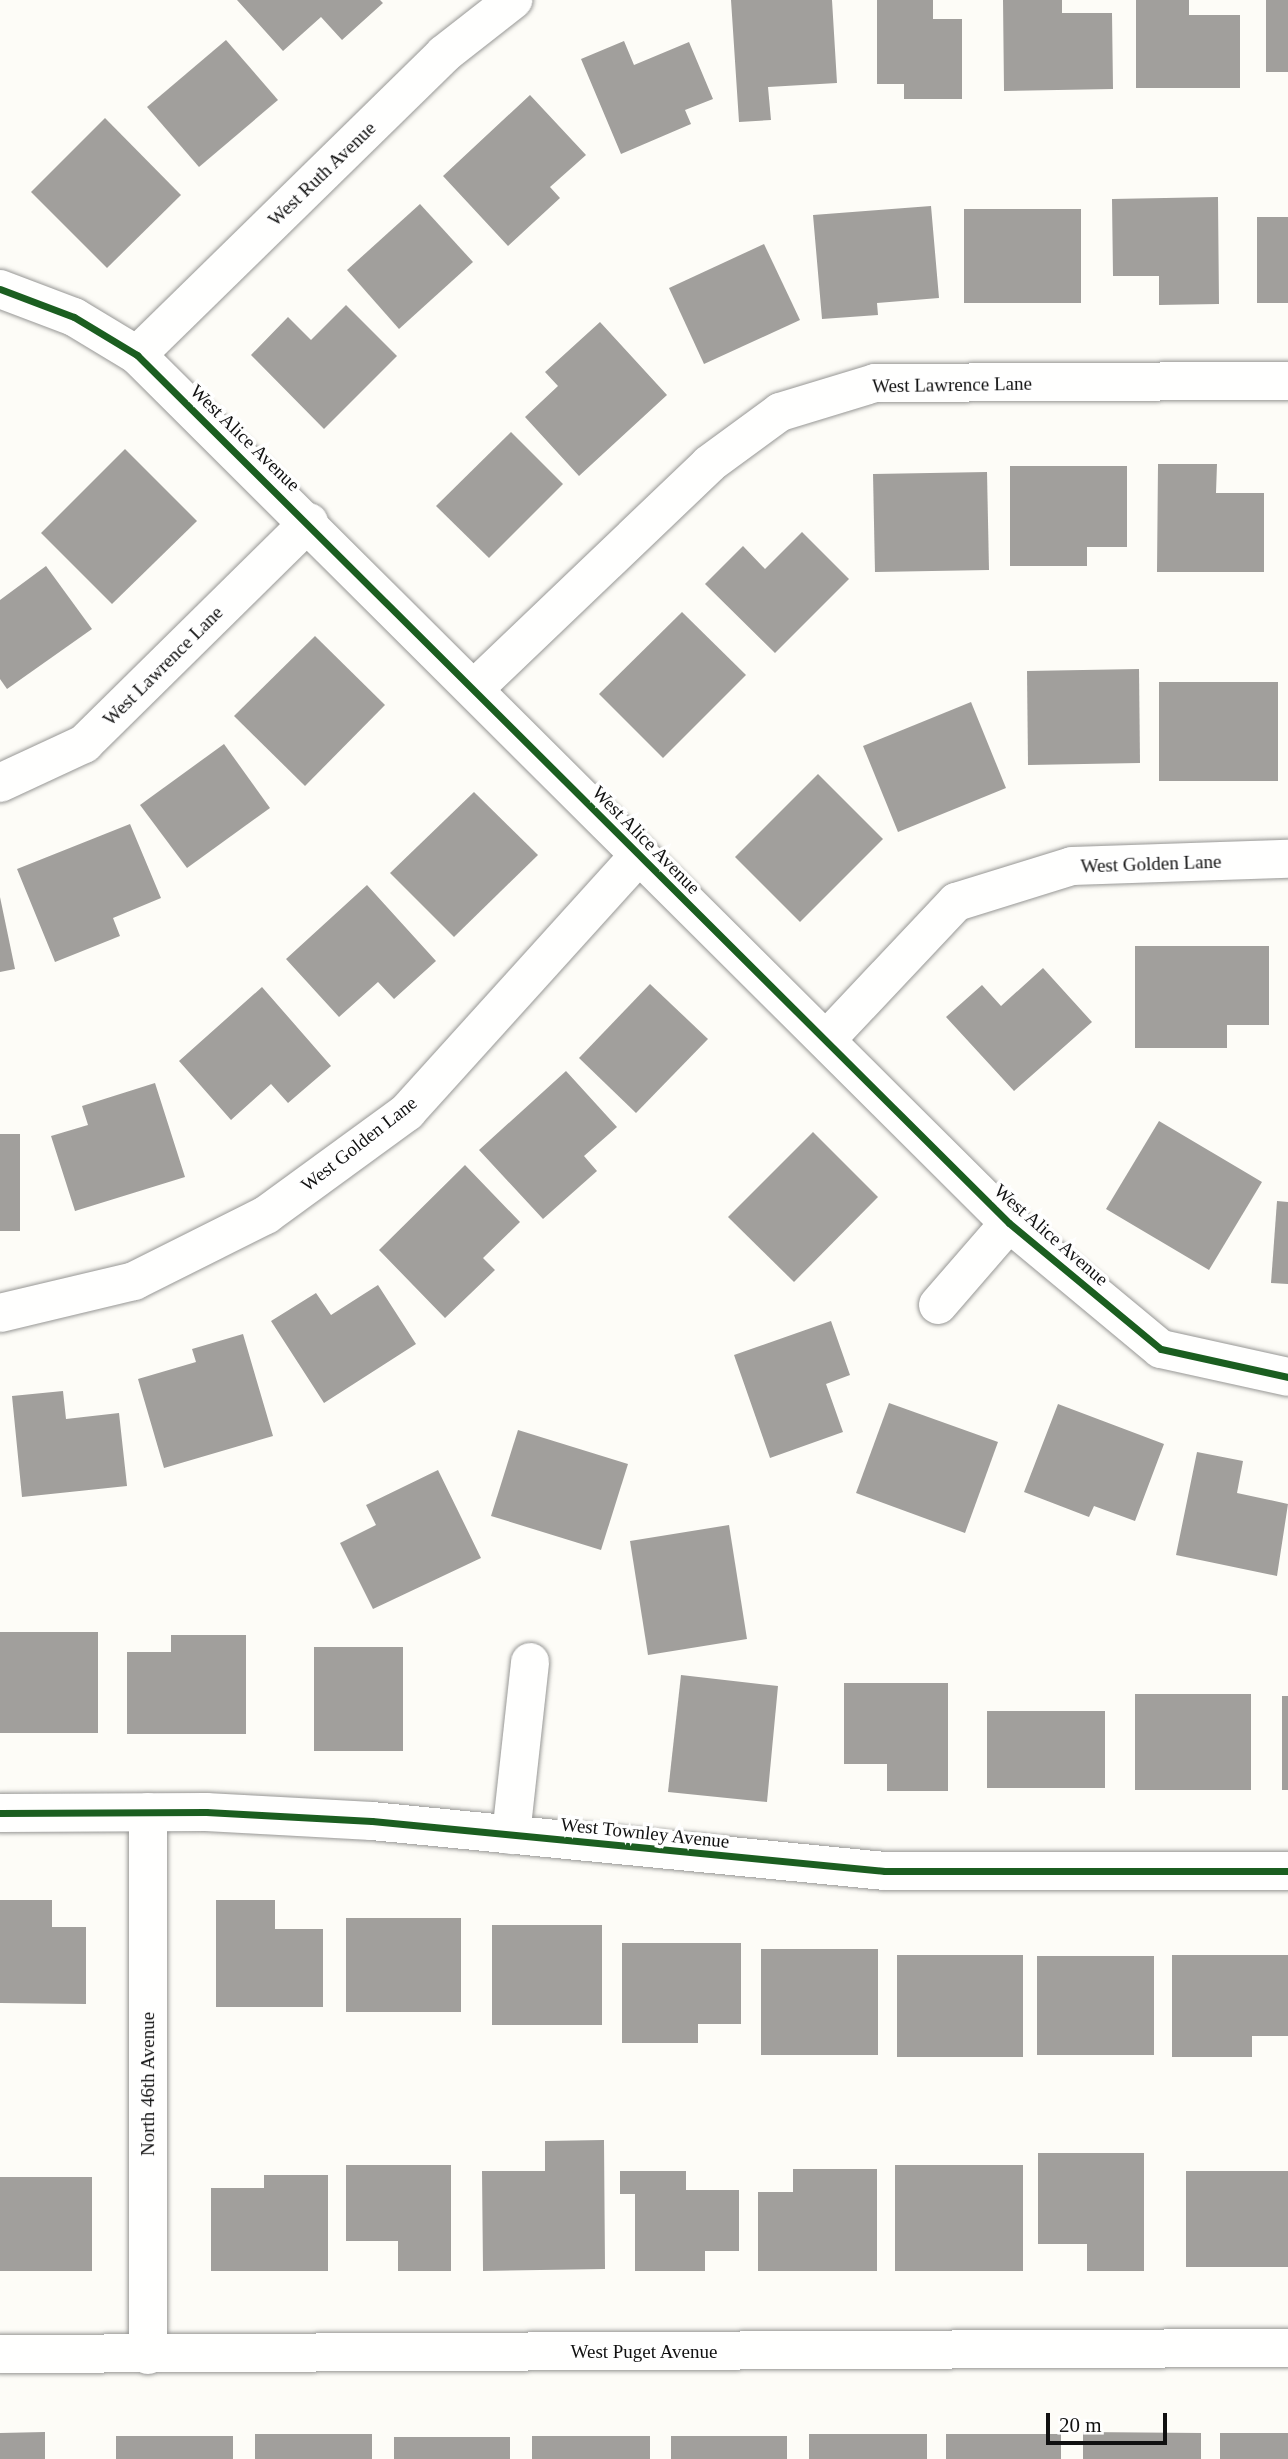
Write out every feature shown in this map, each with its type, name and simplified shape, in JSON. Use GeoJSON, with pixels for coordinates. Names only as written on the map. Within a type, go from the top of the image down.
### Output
{"type":"FeatureCollection","features":[{"type":"Feature","properties":{"kind":"street","name":"West Ruth Avenue"},"geometry":{"type":"LineString","coordinates":[[137,355],[444,54],[513,0]]}},
{"type":"Feature","properties":{"kind":"street","name":"West Alice Avenue"},"geometry":{"type":"LineString","coordinates":[[0,289],[74,317],[137,355],[309,522],[638,856],[1009,1223],[1161,1349],[1288,1377]]}},
{"type":"Feature","properties":{"kind":"street","name":"West Lawrence Lane"},"geometry":{"type":"LineString","coordinates":[[475,688],[709,464],[780,412],[874,383],[1288,381]]}},
{"type":"Feature","properties":{"kind":"street","name":"West Lawrence Lane"},"geometry":{"type":"LineString","coordinates":[[0,783],[84,744],[309,522]]}},
{"type":"Feature","properties":{"kind":"street","name":"West Golden Lane"},"geometry":{"type":"LineString","coordinates":[[0,1313],[134,1281],[266,1215],[407,1112],[638,856]]}},
{"type":"Feature","properties":{"kind":"street","name":"West Golden Lane"},"geometry":{"type":"LineString","coordinates":[[826,1040],[956,902],[1072,866],[1288,859]]}},
{"type":"Feature","properties":{"kind":"street"},"geometry":{"type":"LineString","coordinates":[[938,1305],[1009,1223]]}},
{"type":"Feature","properties":{"kind":"street"},"geometry":{"type":"LineString","coordinates":[[511,1835],[530,1662]]}},
{"type":"Feature","properties":{"kind":"street","name":"West Townley Avenue"},"geometry":{"type":"LineString","coordinates":[[0,1813],[148,1812],[372,1821],[885,1871],[1288,1871]]}},
{"type":"Feature","properties":{"kind":"street","name":"North 46th Avenue"},"geometry":{"type":"LineString","coordinates":[[148,1812],[148,2355]]}},
{"type":"Feature","properties":{"kind":"street","name":"West Puget Avenue"},"geometry":{"type":"LineString","coordinates":[[0,2354],[1288,2348]]}},
{"type":"Feature","properties":{"kind":"building"},"geometry":{"type":"Polygon","coordinates":[[[237,0],[380,0],[383,3],[342,40],[321,17],[283,51],[237,0]]]}},
{"type":"Feature","properties":{"kind":"building"},"geometry":{"type":"Polygon","coordinates":[[[731,0],[832,0],[837,83],[768,87],[771,120],[739,122],[731,0]]]}},
{"type":"Feature","properties":{"kind":"building"},"geometry":{"type":"Polygon","coordinates":[[[877,0],[933,0],[933,19],[962,19],[962,99],[904,99],[904,84],[877,84],[877,0]]]}},
{"type":"Feature","properties":{"kind":"building"},"geometry":{"type":"Polygon","coordinates":[[[1003,0],[1062,0],[1062,13],[1112,13],[1113,89],[1004,91],[1003,0]]]}},
{"type":"Feature","properties":{"kind":"building"},"geometry":{"type":"Polygon","coordinates":[[[1136,0],[1189,0],[1189,15],[1240,15],[1240,88],[1136,88],[1136,0]]]}},
{"type":"Feature","properties":{"kind":"building"},"geometry":{"type":"Polygon","coordinates":[[[1266,0],[1288,0],[1288,72],[1266,72],[1266,0]]]}},
{"type":"Feature","properties":{"kind":"building"},"geometry":{"type":"Polygon","coordinates":[[[226,40],[278,100],[199,167],[147,107],[226,40]]]}},
{"type":"Feature","properties":{"kind":"building"},"geometry":{"type":"Polygon","coordinates":[[[624,41],[634,65],[689,42],[713,99],[685,110],[691,124],[621,154],[581,59],[624,41]]]}},
{"type":"Feature","properties":{"kind":"building"},"geometry":{"type":"Polygon","coordinates":[[[530,95],[586,155],[550,187],[560,198],[508,246],[443,176],[530,95]]]}},
{"type":"Feature","properties":{"kind":"building"},"geometry":{"type":"Polygon","coordinates":[[[105,118],[181,195],[107,268],[31,192],[105,118]]]}},
{"type":"Feature","properties":{"kind":"building"},"geometry":{"type":"Polygon","coordinates":[[[1218,197],[1219,304],[1159,305],[1159,276],[1113,276],[1112,199],[1218,197]]]}},
{"type":"Feature","properties":{"kind":"building"},"geometry":{"type":"Polygon","coordinates":[[[420,204],[473,262],[399,329],[347,270],[420,204]]]}},
{"type":"Feature","properties":{"kind":"building"},"geometry":{"type":"Polygon","coordinates":[[[931,206],[939,298],[877,303],[878,315],[822,319],[813,215],[931,206]]]}},
{"type":"Feature","properties":{"kind":"building"},"geometry":{"type":"Polygon","coordinates":[[[964,209],[1081,209],[1081,303],[964,303],[964,209]]]}},
{"type":"Feature","properties":{"kind":"building"},"geometry":{"type":"Polygon","coordinates":[[[1257,217],[1288,217],[1288,303],[1257,303],[1257,217]]]}},
{"type":"Feature","properties":{"kind":"building"},"geometry":{"type":"Polygon","coordinates":[[[764,244],[800,320],[704,364],[669,288],[764,244]]]}},
{"type":"Feature","properties":{"kind":"building"},"geometry":{"type":"Polygon","coordinates":[[[346,305],[397,356],[324,429],[251,355],[288,317],[311,340],[346,305]]]}},
{"type":"Feature","properties":{"kind":"building"},"geometry":{"type":"Polygon","coordinates":[[[600,322],[667,395],[579,476],[525,417],[558,386],[545,372],[600,322]]]}},
{"type":"Feature","properties":{"kind":"building"},"geometry":{"type":"Polygon","coordinates":[[[511,432],[563,484],[489,558],[436,506],[511,432]]]}},
{"type":"Feature","properties":{"kind":"building"},"geometry":{"type":"Polygon","coordinates":[[[125,449],[197,521],[112,604],[41,533],[125,449]]]}},
{"type":"Feature","properties":{"kind":"building"},"geometry":{"type":"Polygon","coordinates":[[[1158,464],[1217,464],[1216,493],[1264,493],[1264,572],[1157,572],[1158,464]]]}},
{"type":"Feature","properties":{"kind":"building"},"geometry":{"type":"Polygon","coordinates":[[[1010,466],[1127,466],[1127,547],[1087,547],[1087,566],[1010,566],[1010,466]]]}},
{"type":"Feature","properties":{"kind":"building"},"geometry":{"type":"Polygon","coordinates":[[[987,472],[989,570],[875,572],[873,474],[987,472]]]}},
{"type":"Feature","properties":{"kind":"building"},"geometry":{"type":"Polygon","coordinates":[[[802,532],[849,579],[775,653],[705,584],[743,546],[765,569],[802,532]]]}},
{"type":"Feature","properties":{"kind":"building"},"geometry":{"type":"Polygon","coordinates":[[[46,566],[92,629],[7,689],[0,679],[0,600],[46,566]]]}},
{"type":"Feature","properties":{"kind":"building"},"geometry":{"type":"Polygon","coordinates":[[[682,612],[746,675],[663,758],[599,694],[682,612]]]}},
{"type":"Feature","properties":{"kind":"building"},"geometry":{"type":"Polygon","coordinates":[[[315,636],[385,705],[305,786],[234,716],[315,636]]]}},
{"type":"Feature","properties":{"kind":"building"},"geometry":{"type":"Polygon","coordinates":[[[1139,669],[1140,763],[1028,765],[1027,671],[1139,669]]]}},
{"type":"Feature","properties":{"kind":"building"},"geometry":{"type":"Polygon","coordinates":[[[1159,682],[1278,682],[1278,781],[1159,781],[1159,682]]]}},
{"type":"Feature","properties":{"kind":"building"},"geometry":{"type":"Polygon","coordinates":[[[971,702],[1006,788],[898,832],[863,746],[971,702]]]}},
{"type":"Feature","properties":{"kind":"building"},"geometry":{"type":"Polygon","coordinates":[[[224,744],[270,808],[187,868],[140,805],[224,744]]]}},
{"type":"Feature","properties":{"kind":"building"},"geometry":{"type":"Polygon","coordinates":[[[818,774],[883,839],[800,922],[735,857],[818,774]]]}},
{"type":"Feature","properties":{"kind":"building"},"geometry":{"type":"Polygon","coordinates":[[[474,792],[538,855],[454,937],[390,873],[474,792]]]}},
{"type":"Feature","properties":{"kind":"building"},"geometry":{"type":"Polygon","coordinates":[[[130,824],[161,898],[113,918],[120,936],[55,962],[17,869],[130,824]]]}},
{"type":"Feature","properties":{"kind":"building"},"geometry":{"type":"Polygon","coordinates":[[[367,885],[436,961],[394,999],[378,982],[339,1017],[286,959],[367,885]]]}},
{"type":"Feature","properties":{"kind":"building"},"geometry":{"type":"Polygon","coordinates":[[[0,897],[15,969],[0,972],[0,897]]]}},
{"type":"Feature","properties":{"kind":"building"},"geometry":{"type":"Polygon","coordinates":[[[1135,946],[1269,946],[1269,1025],[1227,1025],[1227,1048],[1135,1048],[1135,946]]]}},
{"type":"Feature","properties":{"kind":"building"},"geometry":{"type":"Polygon","coordinates":[[[1043,968],[1092,1022],[1014,1091],[946,1017],[982,985],[1001,1006],[1043,968]]]}},
{"type":"Feature","properties":{"kind":"building"},"geometry":{"type":"Polygon","coordinates":[[[650,984],[708,1039],[636,1113],[579,1058],[650,984]]]}},
{"type":"Feature","properties":{"kind":"building"},"geometry":{"type":"Polygon","coordinates":[[[262,987],[331,1066],[288,1103],[271,1084],[231,1120],[179,1061],[262,987]]]}},
{"type":"Feature","properties":{"kind":"building"},"geometry":{"type":"Polygon","coordinates":[[[566,1071],[617,1127],[584,1156],[597,1171],[543,1219],[479,1150],[566,1071]]]}},
{"type":"Feature","properties":{"kind":"building"},"geometry":{"type":"Polygon","coordinates":[[[155,1083],[185,1177],[75,1211],[51,1136],[88,1125],[82,1106],[155,1083]]]}},
{"type":"Feature","properties":{"kind":"building"},"geometry":{"type":"Polygon","coordinates":[[[1159,1121],[1262,1182],[1209,1270],[1106,1209],[1159,1121]]]}},
{"type":"Feature","properties":{"kind":"building"},"geometry":{"type":"Polygon","coordinates":[[[813,1132],[878,1197],[794,1282],[728,1217],[813,1132]]]}},
{"type":"Feature","properties":{"kind":"building"},"geometry":{"type":"Polygon","coordinates":[[[0,1134],[20,1134],[20,1231],[0,1231],[0,1134]]]}},
{"type":"Feature","properties":{"kind":"building"},"geometry":{"type":"Polygon","coordinates":[[[465,1165],[520,1222],[483,1258],[495,1270],[445,1318],[379,1250],[465,1165]]]}},
{"type":"Feature","properties":{"kind":"building"},"geometry":{"type":"Polygon","coordinates":[[[1277,1201],[1288,1202],[1288,1284],[1271,1283],[1277,1201]]]}},
{"type":"Feature","properties":{"kind":"building"},"geometry":{"type":"Polygon","coordinates":[[[378,1285],[416,1344],[324,1403],[271,1321],[316,1293],[331,1315],[378,1285]]]}},
{"type":"Feature","properties":{"kind":"building"},"geometry":{"type":"Polygon","coordinates":[[[831,1321],[850,1375],[826,1384],[843,1432],[770,1458],[734,1355],[831,1321]]]}},
{"type":"Feature","properties":{"kind":"building"},"geometry":{"type":"Polygon","coordinates":[[[243,1334],[273,1436],[164,1468],[138,1379],[196,1362],[192,1349],[243,1334]]]}},
{"type":"Feature","properties":{"kind":"building"},"geometry":{"type":"Polygon","coordinates":[[[63,1391],[66,1419],[119,1413],[127,1486],[22,1497],[12,1396],[63,1391]]]}},
{"type":"Feature","properties":{"kind":"building"},"geometry":{"type":"Polygon","coordinates":[[[889,1403],[998,1442],[965,1533],[856,1493],[889,1403]]]}},
{"type":"Feature","properties":{"kind":"building"},"geometry":{"type":"Polygon","coordinates":[[[1058,1404],[1164,1444],[1135,1521],[1094,1506],[1089,1517],[1024,1492],[1058,1404]]]}},
{"type":"Feature","properties":{"kind":"building"},"geometry":{"type":"Polygon","coordinates":[[[518,1430],[628,1464],[601,1550],[491,1516],[518,1430]]]}},
{"type":"Feature","properties":{"kind":"building"},"geometry":{"type":"Polygon","coordinates":[[[1197,1452],[1243,1461],[1237,1493],[1288,1504],[1277,1576],[1176,1555],[1197,1452]]]}},
{"type":"Feature","properties":{"kind":"building"},"geometry":{"type":"Polygon","coordinates":[[[438,1470],[481,1558],[373,1609],[340,1543],[376,1525],[366,1505],[438,1470]]]}},
{"type":"Feature","properties":{"kind":"building"},"geometry":{"type":"Polygon","coordinates":[[[729,1525],[747,1639],[648,1655],[630,1541],[729,1525]]]}},
{"type":"Feature","properties":{"kind":"building"},"geometry":{"type":"Polygon","coordinates":[[[0,1632],[98,1632],[98,1733],[0,1733],[0,1632]]]}},
{"type":"Feature","properties":{"kind":"building"},"geometry":{"type":"Polygon","coordinates":[[[171,1635],[246,1635],[246,1734],[127,1734],[127,1652],[171,1652],[171,1635]]]}},
{"type":"Feature","properties":{"kind":"building"},"geometry":{"type":"Polygon","coordinates":[[[314,1647],[403,1647],[403,1751],[314,1751],[314,1647]]]}},
{"type":"Feature","properties":{"kind":"building"},"geometry":{"type":"Polygon","coordinates":[[[681,1675],[778,1686],[767,1802],[668,1792],[681,1675]]]}},
{"type":"Feature","properties":{"kind":"building"},"geometry":{"type":"Polygon","coordinates":[[[844,1683],[948,1683],[948,1791],[887,1791],[887,1764],[844,1764],[844,1683]]]}},
{"type":"Feature","properties":{"kind":"building"},"geometry":{"type":"Polygon","coordinates":[[[1135,1694],[1251,1694],[1251,1790],[1135,1790],[1135,1694]]]}},
{"type":"Feature","properties":{"kind":"building"},"geometry":{"type":"Polygon","coordinates":[[[1282,1696],[1288,1696],[1288,1790],[1282,1790],[1282,1696]]]}},
{"type":"Feature","properties":{"kind":"building"},"geometry":{"type":"Polygon","coordinates":[[[987,1711],[1105,1711],[1105,1788],[987,1788],[987,1711]]]}},
{"type":"Feature","properties":{"kind":"building"},"geometry":{"type":"Polygon","coordinates":[[[0,1900],[52,1900],[52,1927],[86,1927],[86,2004],[0,2003],[0,1900]]]}},
{"type":"Feature","properties":{"kind":"building"},"geometry":{"type":"Polygon","coordinates":[[[216,1900],[275,1900],[275,1929],[323,1929],[323,2007],[216,2007],[216,1900]]]}},
{"type":"Feature","properties":{"kind":"building"},"geometry":{"type":"Polygon","coordinates":[[[346,1918],[461,1918],[461,2012],[346,2012],[346,1918]]]}},
{"type":"Feature","properties":{"kind":"building"},"geometry":{"type":"Polygon","coordinates":[[[492,1925],[602,1925],[602,2025],[492,2025],[492,1925]]]}},
{"type":"Feature","properties":{"kind":"building"},"geometry":{"type":"Polygon","coordinates":[[[622,1943],[741,1943],[741,2024],[698,2024],[698,2043],[622,2043],[622,1943]]]}},
{"type":"Feature","properties":{"kind":"building"},"geometry":{"type":"Polygon","coordinates":[[[761,1949],[878,1949],[878,2055],[761,2055],[761,1949]]]}},
{"type":"Feature","properties":{"kind":"building"},"geometry":{"type":"Polygon","coordinates":[[[897,1955],[1023,1955],[1023,2057],[897,2057],[897,1955]]]}},
{"type":"Feature","properties":{"kind":"building"},"geometry":{"type":"Polygon","coordinates":[[[1172,1955],[1288,1955],[1288,2036],[1252,2036],[1252,2057],[1172,2057],[1172,1955]]]}},
{"type":"Feature","properties":{"kind":"building"},"geometry":{"type":"Polygon","coordinates":[[[1037,1956],[1154,1956],[1154,2055],[1037,2055],[1037,1956]]]}},
{"type":"Feature","properties":{"kind":"building"},"geometry":{"type":"Polygon","coordinates":[[[604,2140],[605,2269],[483,2271],[482,2171],[545,2171],[545,2141],[604,2140]]]}},
{"type":"Feature","properties":{"kind":"building"},"geometry":{"type":"Polygon","coordinates":[[[1038,2153],[1144,2153],[1144,2271],[1087,2271],[1087,2244],[1038,2244],[1038,2153]]]}},
{"type":"Feature","properties":{"kind":"building"},"geometry":{"type":"Polygon","coordinates":[[[346,2165],[451,2165],[451,2271],[398,2271],[398,2241],[346,2241],[346,2165]]]}},
{"type":"Feature","properties":{"kind":"building"},"geometry":{"type":"Polygon","coordinates":[[[895,2165],[1023,2165],[1023,2271],[895,2271],[895,2165]]]}},
{"type":"Feature","properties":{"kind":"building"},"geometry":{"type":"Polygon","coordinates":[[[793,2169],[877,2169],[877,2271],[758,2271],[758,2192],[793,2192],[793,2169]]]}},
{"type":"Feature","properties":{"kind":"building"},"geometry":{"type":"Polygon","coordinates":[[[620,2171],[686,2171],[686,2190],[739,2190],[739,2251],[705,2251],[705,2271],[635,2271],[635,2194],[620,2194],[620,2171]]]}},
{"type":"Feature","properties":{"kind":"building"},"geometry":{"type":"Polygon","coordinates":[[[1186,2171],[1288,2171],[1288,2267],[1186,2267],[1186,2171]]]}},
{"type":"Feature","properties":{"kind":"building"},"geometry":{"type":"Polygon","coordinates":[[[264,2175],[328,2175],[328,2271],[211,2271],[211,2188],[264,2188],[264,2175]]]}},
{"type":"Feature","properties":{"kind":"building"},"geometry":{"type":"Polygon","coordinates":[[[0,2177],[92,2177],[92,2271],[0,2271],[0,2177]]]}},
{"type":"Feature","properties":{"kind":"building"},"geometry":{"type":"Polygon","coordinates":[[[45,2432],[45,2459],[0,2459],[0,2433],[45,2432]]]}},
{"type":"Feature","properties":{"kind":"building"},"geometry":{"type":"Polygon","coordinates":[[[1083,2432],[1201,2433],[1201,2459],[1083,2459],[1083,2432]]]}},
{"type":"Feature","properties":{"kind":"building"},"geometry":{"type":"Polygon","coordinates":[[[1220,2433],[1288,2433],[1288,2459],[1220,2459],[1220,2433]]]}},
{"type":"Feature","properties":{"kind":"building"},"geometry":{"type":"Polygon","coordinates":[[[255,2434],[372,2434],[372,2459],[255,2459],[255,2434]]]}},
{"type":"Feature","properties":{"kind":"building"},"geometry":{"type":"Polygon","coordinates":[[[809,2434],[927,2434],[927,2459],[809,2459],[809,2434]]]}},
{"type":"Feature","properties":{"kind":"building"},"geometry":{"type":"Polygon","coordinates":[[[946,2434],[1061,2434],[1061,2459],[946,2459],[946,2434]]]}},
{"type":"Feature","properties":{"kind":"building"},"geometry":{"type":"Polygon","coordinates":[[[116,2436],[233,2436],[233,2459],[116,2459],[116,2436]]]}},
{"type":"Feature","properties":{"kind":"building"},"geometry":{"type":"Polygon","coordinates":[[[532,2436],[650,2436],[650,2459],[532,2459],[532,2436]]]}},
{"type":"Feature","properties":{"kind":"building"},"geometry":{"type":"Polygon","coordinates":[[[671,2436],[787,2436],[787,2459],[671,2459],[671,2436]]]}},
{"type":"Feature","properties":{"kind":"building"},"geometry":{"type":"Polygon","coordinates":[[[394,2437],[510,2437],[510,2459],[394,2459],[394,2437]]]}},
{"type":"Feature","properties":{"kind":"cycle path"},"geometry":{"type":"LineString","coordinates":[[0,289],[74,317],[137,355],[1009,1223],[1161,1349],[1288,1377]]}},
{"type":"Feature","properties":{"kind":"cycle path"},"geometry":{"type":"LineString","coordinates":[[0,1813],[206,1812],[372,1821],[885,1871],[1288,1871]]}}]}
